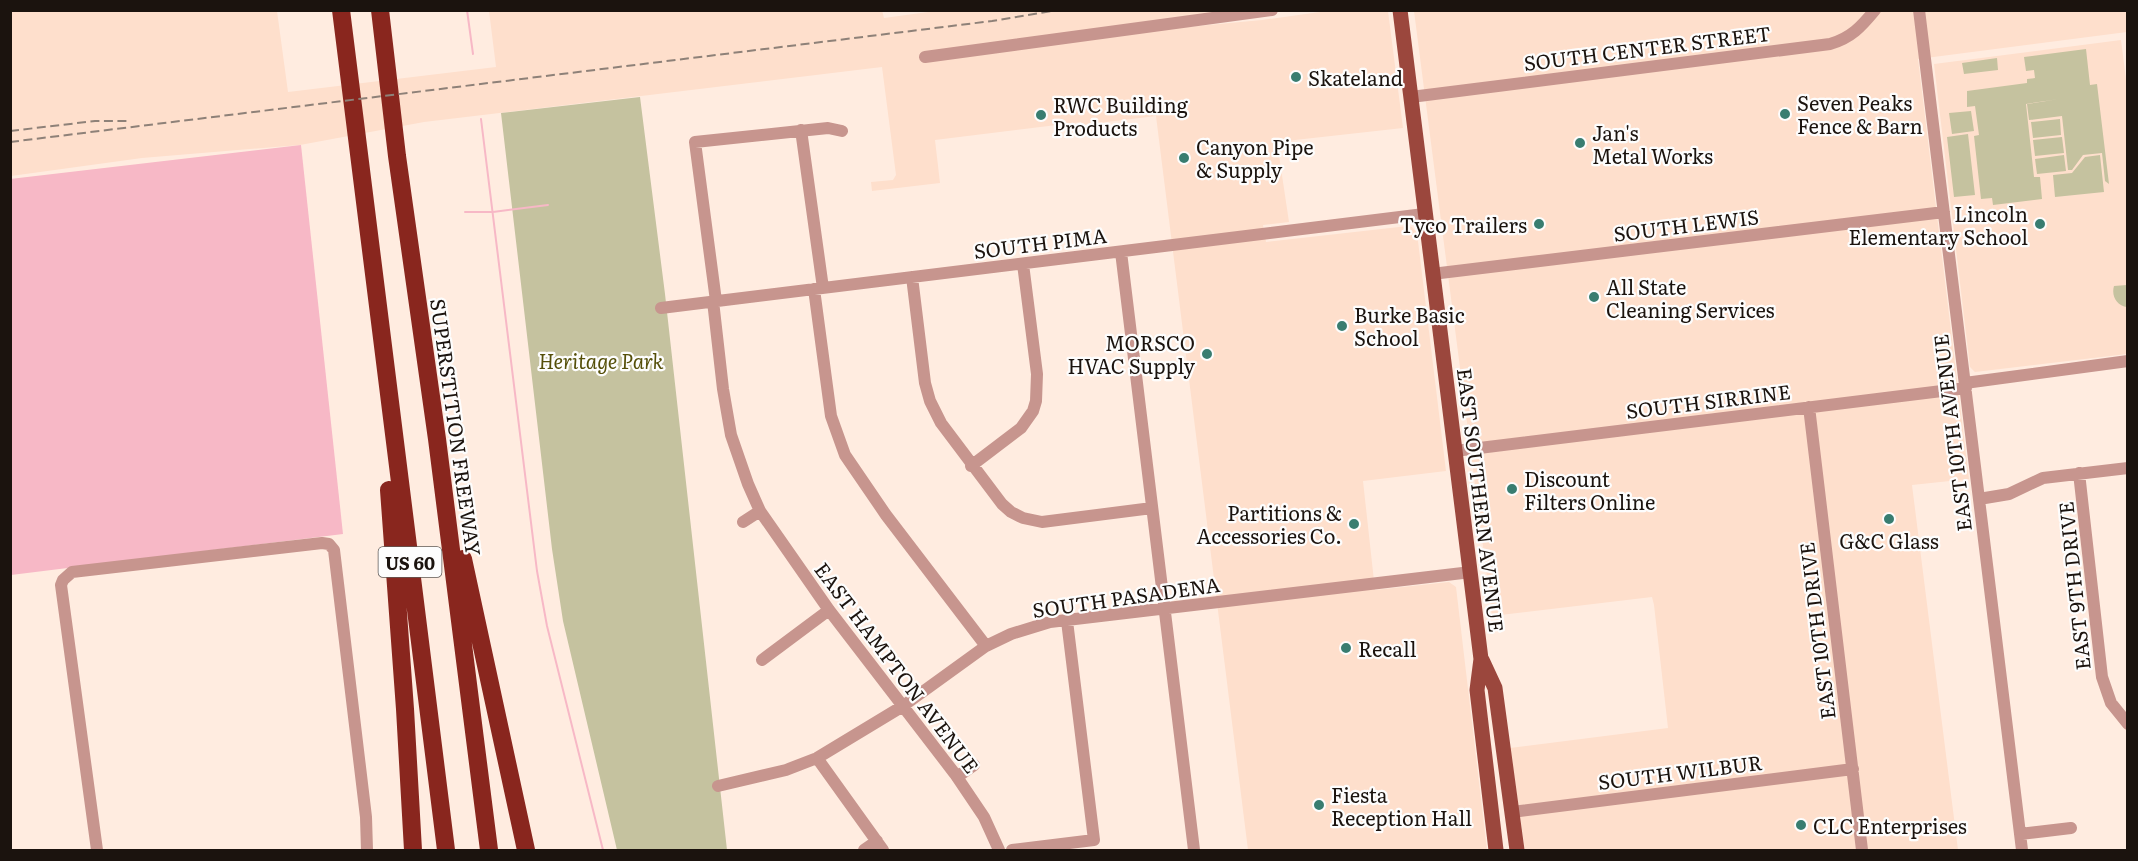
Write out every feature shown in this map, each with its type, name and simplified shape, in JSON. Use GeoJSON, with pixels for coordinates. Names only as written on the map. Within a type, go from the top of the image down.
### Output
{"type":"FeatureCollection","features":[{"type":"Feature","properties":{"kind":"highway","name":"US 60"},"geometry":{"type":"LineString","coordinates":[[340,10],[446,850]]}},
{"type":"Feature","properties":{"kind":"highway","name":"SUPERSTITION FREEWAY"},"geometry":{"type":"LineString","coordinates":[[381,10],[384,50],[437,439],[489,850]]}},
{"type":"Feature","properties":{"kind":"highway"},"geometry":{"type":"LineString","coordinates":[[374,273],[413,850]]}},
{"type":"Feature","properties":{"kind":"highway"},"geometry":{"type":"LineString","coordinates":[[437,439],[525,850]]}},
{"type":"Feature","properties":{"kind":"main road","name":"EAST SOUTHERN AVENUE"},"geometry":{"type":"LineString","coordinates":[[1400,10],[1481,659],[1477,690],[1496,850]]}},
{"type":"Feature","properties":{"kind":"main road","name":"EAST SOUTHERN AVENUE"},"geometry":{"type":"LineString","coordinates":[[1481,659],[1495,688],[1517,850]]}},
{"type":"Feature","properties":{"kind":"main road"},"geometry":{"type":"LineString","coordinates":[[1482,735],[1489,745],[1498,800],[1501,807],[1512,812]]}},
{"type":"Feature","properties":{"kind":"street"},"geometry":{"type":"LineString","coordinates":[[925,57],[1272,10]]}},
{"type":"Feature","properties":{"kind":"street","name":"SOUTH CENTER STREET"},"geometry":{"type":"LineString","coordinates":[[1411,97],[1830,44],[1854,34],[1875,10]]}},
{"type":"Feature","properties":{"kind":"street","name":"EAST 10TH AVENUE"},"geometry":{"type":"LineString","coordinates":[[1919,10],[2022,850]]}},
{"type":"Feature","properties":{"kind":"street"},"geometry":{"type":"LineString","coordinates":[[842,131],[828,128],[801,130],[819,288],[829,405],[837,436],[845,454],[886,515],[986,646]]}},
{"type":"Feature","properties":{"kind":"street","name":"EAST HAMPTON AVENUE"},"geometry":{"type":"LineString","coordinates":[[801,130],[695,142],[723,389],[731,435],[760,511],[829,610],[957,777],[984,817],[999,850]]}},
{"type":"Feature","properties":{"kind":"street","name":"SOUTH LEWIS"},"geometry":{"type":"LineString","coordinates":[[1432,274],[1944,212]]}},
{"type":"Feature","properties":{"kind":"street","name":"SOUTH PIMA"},"geometry":{"type":"LineString","coordinates":[[661,308],[1424,214]]}},
{"type":"Feature","properties":{"kind":"street"},"geometry":{"type":"LineString","coordinates":[[1121,252],[1194,850]]}},
{"type":"Feature","properties":{"kind":"street"},"geometry":{"type":"LineString","coordinates":[[972,466],[1020,428],[1033,411],[1036,401],[1037,374],[1023,264]]}},
{"type":"Feature","properties":{"kind":"street"},"geometry":{"type":"LineString","coordinates":[[912,277],[925,383],[930,401],[941,423],[972,466],[1011,513],[1031,521],[1053,521],[1152,508]]}},
{"type":"Feature","properties":{"kind":"street","name":"SOUTH SIRRINE"},"geometry":{"type":"LineString","coordinates":[[1455,452],[1809,408],[2127,361]]}},
{"type":"Feature","properties":{"kind":"street","name":"EAST 10TH DRIVE"},"geometry":{"type":"LineString","coordinates":[[1809,408],[1863,850]]}},
{"type":"Feature","properties":{"kind":"street"},"geometry":{"type":"LineString","coordinates":[[1979,499],[2009,494],[2043,478],[2127,468]]}},
{"type":"Feature","properties":{"kind":"street","name":"EAST 9TH DRIVE"},"geometry":{"type":"LineString","coordinates":[[2079,473],[2102,677],[2111,703],[2121,722]]}},
{"type":"Feature","properties":{"kind":"street"},"geometry":{"type":"LineString","coordinates":[[744,522],[760,511]]}},
{"type":"Feature","properties":{"kind":"street"},"geometry":{"type":"LineString","coordinates":[[97,850],[63,580],[72,572],[322,543],[329,544],[334,550],[336,561],[366,817],[367,850]]}},
{"type":"Feature","properties":{"kind":"street","name":"SOUTH PASADENA"},"geometry":{"type":"LineString","coordinates":[[718,786],[786,770],[817,758],[903,706],[986,646],[1031,627],[1471,572]]}},
{"type":"Feature","properties":{"kind":"street"},"geometry":{"type":"LineString","coordinates":[[762,660],[829,610]]}},
{"type":"Feature","properties":{"kind":"street"},"geometry":{"type":"LineString","coordinates":[[1012,850],[1094,840],[1066,621]]}},
{"type":"Feature","properties":{"kind":"street"},"geometry":{"type":"LineString","coordinates":[[817,758],[880,846],[864,850]]}},
{"type":"Feature","properties":{"kind":"street"},"geometry":{"type":"LineString","coordinates":[[957,777],[974,765]]}},
{"type":"Feature","properties":{"kind":"street","name":"SOUTH WILBUR"},"geometry":{"type":"LineString","coordinates":[[1512,812],[1853,769]]}},
{"type":"Feature","properties":{"kind":"street"},"geometry":{"type":"LineString","coordinates":[[2020,834],[2072,828]]}},
{"type":"Feature","properties":{"kind":"shaded area"},"geometry":{"type":"Polygon","coordinates":[[[882,10],[884,18],[943,10],[1267,11],[951,49],[1262,20],[1327,11],[1388,11],[1403,128],[1277,142],[1289,222],[1263,225],[1266,242],[1408,226],[1417,233],[1446,471],[1363,481],[1375,590],[1449,582],[1456,587],[1487,850],[1248,850],[1156,116],[1082,125],[1081,122],[935,140],[940,183],[872,191],[871,182],[893,180],[896,175],[882,67],[424,122],[300,145],[142,158],[11,176],[10,11],[277,11],[288,92],[496,67],[489,11],[882,10]]]}},
{"type":"Feature","properties":{"kind":"shaded area"},"geometry":{"type":"Polygon","coordinates":[[[1414,11],[2127,11],[2127,32],[1918,59],[1969,479],[1912,485],[1958,850],[1525,850],[1510,748],[1668,728],[1654,605],[1652,597],[1492,616],[1414,11]]]}},
{"type":"Feature","properties":{"kind":"shaded area","name":"Lincoln Elementary School"},"geometry":{"type":"Polygon","coordinates":[[[2121,40],[2128,95],[2127,354],[1975,372],[1970,367],[1934,64],[2121,40]]]}},
{"type":"Feature","properties":{"kind":"shaded area"},"geometry":{"type":"Polygon","coordinates":[[[301,145],[343,534],[11,575],[10,179],[301,145]]]}},
{"type":"Feature","properties":{"kind":"green space"},"geometry":{"type":"Polygon","coordinates":[[[2086,49],[2090,85],[2097,84],[2109,184],[2105,181],[2102,153],[2083,155],[2072,170],[2068,170],[2062,116],[2029,120],[2027,104],[2059,99],[2026,104],[2034,177],[2040,177],[2042,199],[1993,205],[1992,198],[1981,199],[1974,136],[1979,135],[1975,106],[1967,107],[1967,91],[2027,83],[2027,79],[2035,78],[2034,70],[2026,71],[2024,57],[2086,49]]]}},
{"type":"Feature","properties":{"kind":"green space"},"geometry":{"type":"Polygon","coordinates":[[[1997,58],[1998,70],[1964,74],[1962,63],[1997,58]]]}},
{"type":"Feature","properties":{"kind":"green space","name":"Heritage Park"},"geometry":{"type":"Polygon","coordinates":[[[640,97],[665,294],[727,850],[617,850],[563,621],[552,549],[501,113],[640,97]]]}},
{"type":"Feature","properties":{"kind":"green space"},"geometry":{"type":"Polygon","coordinates":[[[1971,111],[1974,131],[1952,134],[1949,113],[1971,111]]]}},
{"type":"Feature","properties":{"kind":"green space"},"geometry":{"type":"Polygon","coordinates":[[[2060,119],[2061,135],[2033,138],[2031,122],[2060,119]]]}},
{"type":"Feature","properties":{"kind":"green space"},"geometry":{"type":"Polygon","coordinates":[[[1968,134],[1975,195],[1954,197],[1947,137],[1968,134]]]}},
{"type":"Feature","properties":{"kind":"green space"},"geometry":{"type":"Polygon","coordinates":[[[2062,137],[2064,153],[2035,156],[2033,140],[2062,137]]]}},
{"type":"Feature","properties":{"kind":"green space"},"geometry":{"type":"Polygon","coordinates":[[[2064,155],[2066,171],[2037,174],[2035,159],[2064,155]]]}},
{"type":"Feature","properties":{"kind":"green space"},"geometry":{"type":"Polygon","coordinates":[[[2100,155],[2104,192],[2055,197],[2053,175],[2072,173],[2085,157],[2100,155]]]}},
{"type":"Feature","properties":{"kind":"green space"},"geometry":{"type":"Polygon","coordinates":[[[2127,285],[2127,307],[2118,303],[2113,290],[2114,286],[2127,285]]]}},
{"type":"Feature","properties":{"kind":"waterway"},"geometry":{"type":"LineString","coordinates":[[467,10],[473,54]]}},
{"type":"Feature","properties":{"kind":"waterway"},"geometry":{"type":"LineString","coordinates":[[481,119],[537,571],[547,626],[603,850]]}},
{"type":"Feature","properties":{"kind":"waterway"},"geometry":{"type":"LineString","coordinates":[[465,212],[493,212],[548,205]]}},
{"type":"Feature","properties":{"kind":"railway"},"geometry":{"type":"LineString","coordinates":[[10,142],[992,21],[1058,10]]}},
{"type":"Feature","properties":{"kind":"railway"},"geometry":{"type":"LineString","coordinates":[[10,131],[95,121],[128,121]]}},
{"type":"Feature","properties":{"kind":"place","name":"Skateland"},"geometry":{"type":"Point","coordinates":[1296,77]}},
{"type":"Feature","properties":{"kind":"place","name":"Seven Peaks Fence & Barn"},"geometry":{"type":"Point","coordinates":[1785,114]}},
{"type":"Feature","properties":{"kind":"place","name":"RWC Building Products"},"geometry":{"type":"Point","coordinates":[1041,115]}},
{"type":"Feature","properties":{"kind":"place","name":"Jan's Metal Works"},"geometry":{"type":"Point","coordinates":[1580,143]}},
{"type":"Feature","properties":{"kind":"place","name":"Canyon Pipe & Supply"},"geometry":{"type":"Point","coordinates":[1184,158]}},
{"type":"Feature","properties":{"kind":"place","name":"Tyco Trailers"},"geometry":{"type":"Point","coordinates":[1539,224]}},
{"type":"Feature","properties":{"kind":"place","name":"Lincoln Elementary School"},"geometry":{"type":"Point","coordinates":[2040,224]}},
{"type":"Feature","properties":{"kind":"place","name":"All State Cleaning Services"},"geometry":{"type":"Point","coordinates":[1594,297]}},
{"type":"Feature","properties":{"kind":"place","name":"Burke Basic School"},"geometry":{"type":"Point","coordinates":[1342,326]}},
{"type":"Feature","properties":{"kind":"place","name":"MORSCO HVAC Supply"},"geometry":{"type":"Point","coordinates":[1207,354]}},
{"type":"Feature","properties":{"kind":"place","name":"Discount Filters Online"},"geometry":{"type":"Point","coordinates":[1512,489]}},
{"type":"Feature","properties":{"kind":"place","name":"G&C Glass"},"geometry":{"type":"Point","coordinates":[1889,519]}},
{"type":"Feature","properties":{"kind":"place","name":"Partitions & Accessories Co."},"geometry":{"type":"Point","coordinates":[1354,524]}},
{"type":"Feature","properties":{"kind":"place","name":"Recall"},"geometry":{"type":"Point","coordinates":[1346,648]}},
{"type":"Feature","properties":{"kind":"place","name":"Fiesta Reception Hall"},"geometry":{"type":"Point","coordinates":[1319,805]}},
{"type":"Feature","properties":{"kind":"place","name":"CLC Enterprises"},"geometry":{"type":"Point","coordinates":[1801,825]}}]}
